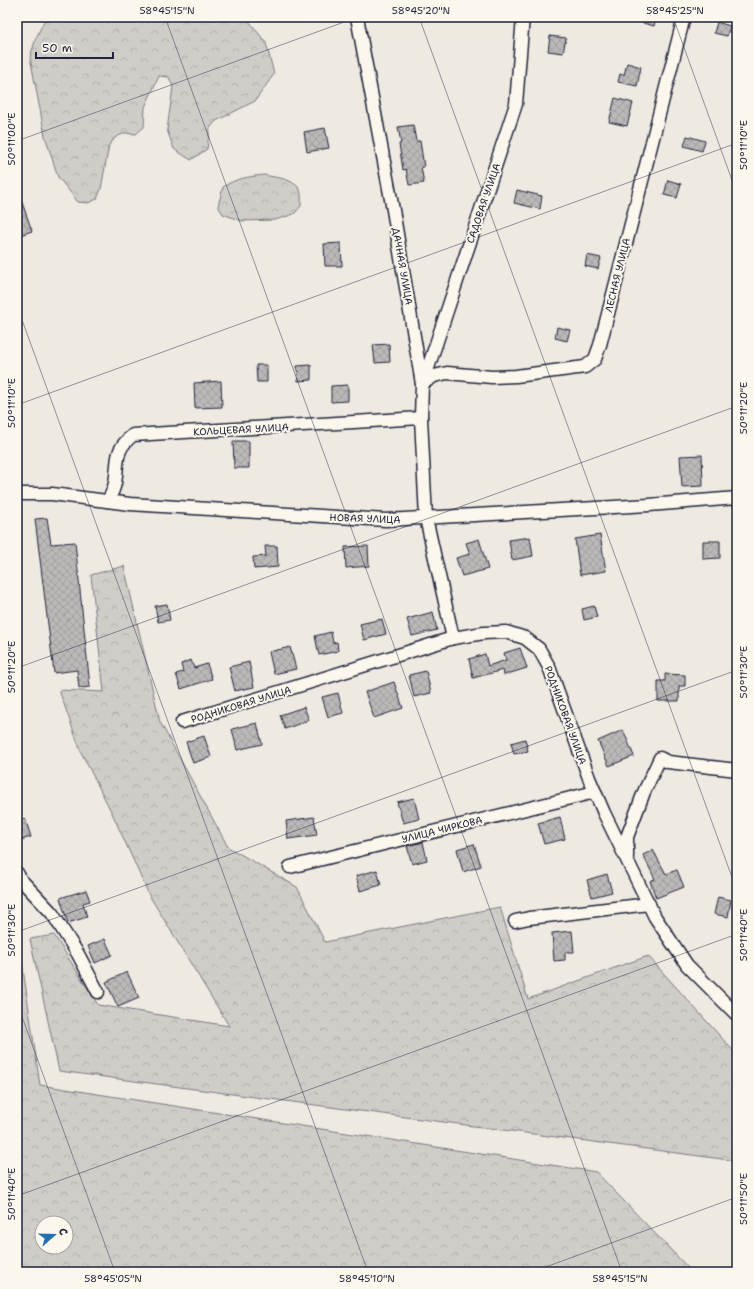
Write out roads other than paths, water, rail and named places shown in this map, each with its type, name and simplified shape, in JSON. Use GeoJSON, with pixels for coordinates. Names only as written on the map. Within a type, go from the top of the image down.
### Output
{"type":"FeatureCollection","features":[{"type":"Feature","properties":{"kind":"street","name":"ДАЧНАЯ УЛИЦА"},"geometry":{"type":"LineString","coordinates":[[356,17],[393,210],[422,384],[421,418],[426,518],[453,638]]}},
{"type":"Feature","properties":{"kind":"street","name":"САДОВАЯ УЛИЦА"},"geometry":{"type":"LineString","coordinates":[[422,384],[516,104],[523,17]]}},
{"type":"Feature","properties":{"kind":"street","name":"ЛЕСНАЯ УЛИЦА"},"geometry":{"type":"LineString","coordinates":[[422,384],[434,376],[447,373],[492,377],[516,376],[585,367],[595,359],[600,345],[684,17]]}},
{"type":"Feature","properties":{"kind":"street","name":"КОЛЬЦЕВАЯ УЛИЦА"},"geometry":{"type":"LineString","coordinates":[[108,501],[115,484],[118,454],[124,442],[133,435],[421,418]]}},
{"type":"Feature","properties":{"kind":"street","name":"НОВАЯ УЛИЦА"},"geometry":{"type":"LineString","coordinates":[[17,494],[52,494],[130,504],[386,520],[650,505],[737,498]]}},
{"type":"Feature","properties":{"kind":"street","name":"РОДНИКОВАЯ УЛИЦА"},"geometry":{"type":"LineString","coordinates":[[182,722],[453,638],[484,633],[506,632],[525,638],[539,649],[549,667],[595,792],[655,917],[687,965],[737,1015]]}},
{"type":"Feature","properties":{"kind":"street"},"geometry":{"type":"LineString","coordinates":[[627,859],[627,837],[644,792],[660,758],[668,762],[737,770]]}},
{"type":"Feature","properties":{"kind":"street","name":"УЛИЦА ЧИРКОВА"},"geometry":{"type":"LineString","coordinates":[[290,867],[595,792]]}},
{"type":"Feature","properties":{"kind":"street"},"geometry":{"type":"LineString","coordinates":[[17,873],[21,880],[52,913],[78,954],[98,992]]}},
{"type":"Feature","properties":{"kind":"street"},"geometry":{"type":"LineString","coordinates":[[515,921],[529,918],[649,904]]}}]}
